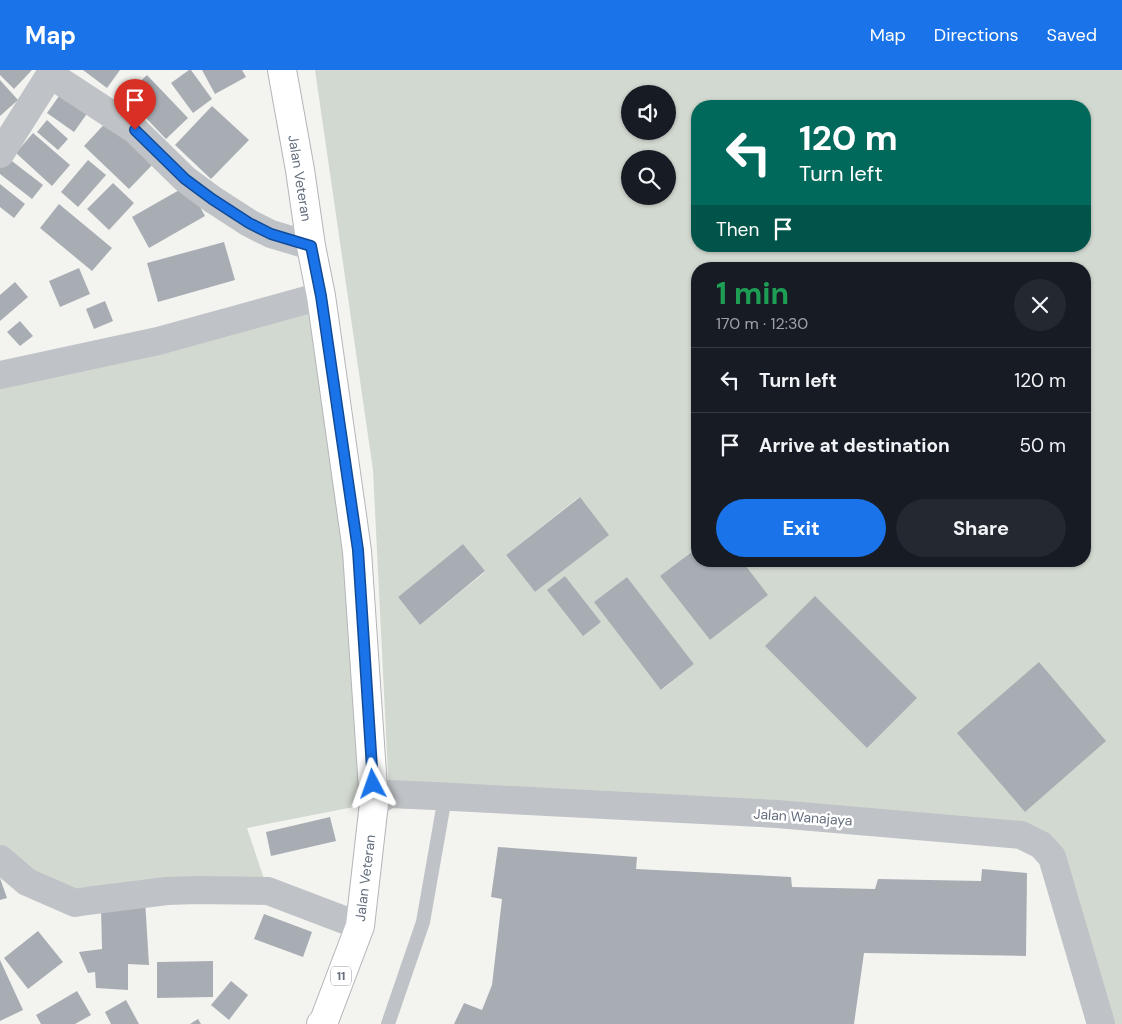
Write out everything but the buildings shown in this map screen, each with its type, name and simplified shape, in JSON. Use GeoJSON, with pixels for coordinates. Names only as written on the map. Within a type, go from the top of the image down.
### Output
{"type":"FeatureCollection","features":[{"type":"Feature","properties":{"kind":"main road","name":"Jalan Veteran"},"geometry":{"type":"LineString","coordinates":[[282,70],[321,296],[358,550],[374,803],[360,926],[324,1021],[321,1024]]}},
{"type":"Feature","properties":{"kind":"street"},"geometry":{"type":"LineString","coordinates":[[0,154],[52,73],[135,130],[185,179],[219,204],[271,234],[311,246]]}},
{"type":"Feature","properties":{"kind":"street"},"geometry":{"type":"LineString","coordinates":[[0,376],[158,340],[321,296]]}},
{"type":"Feature","properties":{"kind":"street","name":"Jalan Wanajaya"},"geometry":{"type":"LineString","coordinates":[[374,803],[389,794],[777,814],[1021,836],[1041,845],[1052,857],[1101,1024]]}},
{"type":"Feature","properties":{"kind":"street"},"geometry":{"type":"LineString","coordinates":[[0,860],[27,882],[75,903],[173,891],[268,891],[360,926]]}},
{"type":"Feature","properties":{"kind":"lane"},"geometry":{"type":"LineString","coordinates":[[388,1024],[423,922],[445,797]]}},
{"type":"Feature","properties":{"kind":"shaded area"},"geometry":{"type":"Polygon","coordinates":[[[315,70],[1122,70],[1122,1024],[1101,1024],[1041,845],[389,794],[373,470],[315,70]],[[579,497],[506,555],[535,592],[608,535],[579,497]],[[463,544],[398,597],[420,625],[485,572],[463,544]],[[565,576],[548,590],[601,622],[565,576]],[[627,577],[595,602],[662,690],[694,664],[627,577]]]}},
{"type":"Feature","properties":{"kind":"shaded area"},"geometry":{"type":"Polygon","coordinates":[[[321,296],[374,803],[247,828],[268,891],[75,903],[0,846],[0,375],[321,296]]]}},
{"type":"Feature","properties":{"kind":"route"},"geometry":{"type":"LineString","coordinates":[[135,130],[185,179],[212,199],[249,223],[271,234],[311,246],[321,296],[358,550],[373,784]]}}]}
